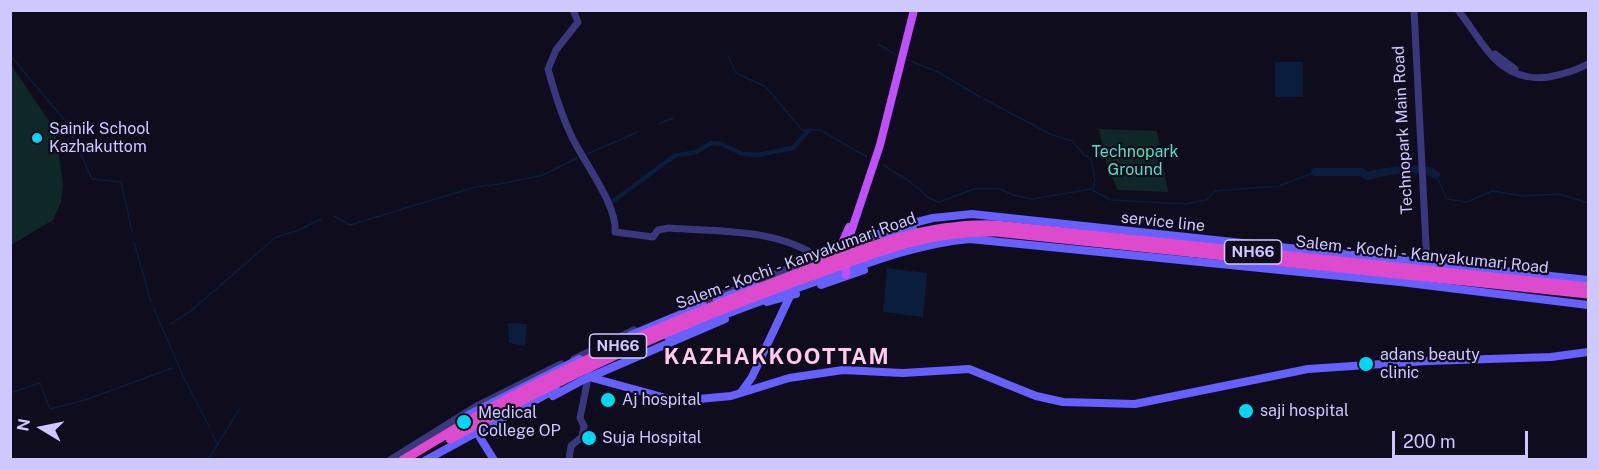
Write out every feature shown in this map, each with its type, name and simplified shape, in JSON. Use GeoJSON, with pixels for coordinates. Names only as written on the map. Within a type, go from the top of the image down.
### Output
{"type":"FeatureCollection","features":[{"type":"Feature","properties":{"kind":"highway","name":"Salem - Kochi - Kanyakumari Road"},"geometry":{"type":"LineString","coordinates":[[403,459],[525,389],[645,334],[807,270],[910,233],[942,226],[996,225],[1588,287]]}},
{"type":"Feature","properties":{"kind":"highway","name":"Salem - Kochi - Kanyakumari Road"},"geometry":{"type":"LineString","coordinates":[[414,459],[528,396],[646,341],[769,291],[904,243],[945,233],[1007,234],[1588,294]]}},
{"type":"Feature","properties":{"kind":"main road"},"geometry":{"type":"LineString","coordinates":[[844,274],[847,249],[903,58],[914,10]]}},
{"type":"Feature","properties":{"kind":"main road","name":"service line"},"geometry":{"type":"LineString","coordinates":[[847,249],[897,227],[933,218],[972,214],[1588,280]]}},
{"type":"Feature","properties":{"kind":"main road"},"geometry":{"type":"LineString","coordinates":[[494,459],[475,430],[468,414],[594,351],[668,319],[847,249],[917,227],[973,219],[1510,273]]}},
{"type":"Feature","properties":{"kind":"main road"},"geometry":{"type":"LineString","coordinates":[[426,459],[475,430],[501,421],[589,375],[761,299],[946,241],[970,239],[1400,282],[1588,307]]}},
{"type":"Feature","properties":{"kind":"main road"},"geometry":{"type":"LineString","coordinates":[[589,375],[824,281]]}},
{"type":"Feature","properties":{"kind":"main road"},"geometry":{"type":"LineString","coordinates":[[742,391],[752,377],[790,296]]}},
{"type":"Feature","properties":{"kind":"main road"},"geometry":{"type":"LineString","coordinates":[[589,375],[677,400],[704,400],[843,370],[903,373],[969,369],[1036,396],[1063,402],[1135,404],[1308,369],[1427,361],[1551,357],[1588,352]]}},
{"type":"Feature","properties":{"kind":"main road"},"geometry":{"type":"LineString","coordinates":[[752,377],[766,385]]}},
{"type":"Feature","properties":{"kind":"street"},"geometry":{"type":"LineString","coordinates":[[573,10],[578,22],[556,50],[548,69],[567,128],[608,205],[616,226],[615,232],[653,237],[658,230],[669,228],[758,234],[800,247],[818,260],[824,281]]}},
{"type":"Feature","properties":{"kind":"street","name":"Technopark Main Road"},"geometry":{"type":"LineString","coordinates":[[1412,10],[1421,178],[1422,249],[1425,264]]}},
{"type":"Feature","properties":{"kind":"street"},"geometry":{"type":"LineString","coordinates":[[1458,10],[1497,62],[1521,76],[1541,78],[1563,74],[1588,62]]}},
{"type":"Feature","properties":{"kind":"street"},"geometry":{"type":"LineString","coordinates":[[1464,10],[1498,57],[1520,72],[1557,73],[1588,62]]}},
{"type":"Feature","properties":{"kind":"street"},"geometry":{"type":"LineString","coordinates":[[1421,178],[1425,264]]}},
{"type":"Feature","properties":{"kind":"street"},"geometry":{"type":"LineString","coordinates":[[569,459],[571,446],[582,437],[584,426],[580,418],[594,351]]}},
{"type":"Feature","properties":{"kind":"street"},"geometry":{"type":"LineString","coordinates":[[390,459],[468,414]]}},
{"type":"Feature","properties":{"kind":"green space"},"geometry":{"type":"Polygon","coordinates":[[[10,63],[55,130],[63,183],[61,202],[53,220],[11,245],[10,63]]]}},
{"type":"Feature","properties":{"kind":"green space","name":"Technopark Ground"},"geometry":{"type":"Polygon","coordinates":[[[1099,129],[1157,131],[1168,192],[1118,190],[1107,167],[1099,129]]]}},
{"type":"Feature","properties":{"kind":"water"},"geometry":{"type":"Polygon","coordinates":[[[1275,62],[1303,62],[1303,97],[1275,97],[1275,62]]]}},
{"type":"Feature","properties":{"kind":"water"},"geometry":{"type":"Polygon","coordinates":[[[887,268],[927,273],[923,317],[883,312],[887,268]]]}},
{"type":"Feature","properties":{"kind":"water"},"geometry":{"type":"Polygon","coordinates":[[[508,323],[527,324],[525,346],[509,343],[508,323]]]}},
{"type":"Feature","properties":{"kind":"waterway"},"geometry":{"type":"LineString","coordinates":[[878,44],[898,56]]}},
{"type":"Feature","properties":{"kind":"waterway"},"geometry":{"type":"LineString","coordinates":[[10,55],[66,122],[92,179],[121,182],[132,231]]}},
{"type":"Feature","properties":{"kind":"waterway"},"geometry":{"type":"LineString","coordinates":[[728,56],[736,73],[766,87],[802,130],[820,130],[867,157]]}},
{"type":"Feature","properties":{"kind":"waterway"},"geometry":{"type":"LineString","coordinates":[[905,59],[938,72],[980,97]]}},
{"type":"Feature","properties":{"kind":"waterway"},"geometry":{"type":"LineString","coordinates":[[984,99],[1050,134],[1072,141]]}},
{"type":"Feature","properties":{"kind":"waterway"},"geometry":{"type":"LineString","coordinates":[[658,124],[673,118]]}},
{"type":"Feature","properties":{"kind":"waterway"},"geometry":{"type":"LineString","coordinates":[[745,154],[757,155],[793,148],[809,130]]}},
{"type":"Feature","properties":{"kind":"waterway"},"geometry":{"type":"LineString","coordinates":[[585,155],[638,132]]}},
{"type":"Feature","properties":{"kind":"waterway"},"geometry":{"type":"LineString","coordinates":[[1073,142],[1084,155],[1089,157]]}},
{"type":"Feature","properties":{"kind":"waterway"},"geometry":{"type":"LineString","coordinates":[[608,205],[674,156],[696,152],[711,143],[721,144],[741,153]]}},
{"type":"Feature","properties":{"kind":"waterway"},"geometry":{"type":"LineString","coordinates":[[334,216],[350,225],[475,187],[543,175],[577,158]]}},
{"type":"Feature","properties":{"kind":"waterway"},"geometry":{"type":"LineString","coordinates":[[1091,158],[1095,180],[1093,189]]}},
{"type":"Feature","properties":{"kind":"waterway"},"geometry":{"type":"LineString","coordinates":[[883,165],[909,181],[929,198],[939,202],[974,189],[998,188],[1013,195],[1033,199],[1090,189],[1111,200],[1186,204],[1207,200],[1215,191],[1279,186],[1315,172]]}},
{"type":"Feature","properties":{"kind":"waterway"},"geometry":{"type":"LineString","coordinates":[[1315,172],[1362,172],[1367,176],[1412,169],[1436,175]]}},
{"type":"Feature","properties":{"kind":"waterway"},"geometry":{"type":"LineString","coordinates":[[1436,175],[1447,199],[1467,202],[1492,191],[1523,196],[1559,194],[1588,203]]}},
{"type":"Feature","properties":{"kind":"waterway"},"geometry":{"type":"LineString","coordinates":[[171,324],[192,310],[276,237],[297,231],[321,219]]}},
{"type":"Feature","properties":{"kind":"waterway"},"geometry":{"type":"LineString","coordinates":[[134,242],[151,302]]}},
{"type":"Feature","properties":{"kind":"waterway"},"geometry":{"type":"LineString","coordinates":[[154,309],[184,378],[209,426]]}},
{"type":"Feature","properties":{"kind":"waterway"},"geometry":{"type":"LineString","coordinates":[[10,393],[40,383],[50,409],[85,400],[172,368]]}},
{"type":"Feature","properties":{"kind":"waterway"},"geometry":{"type":"LineString","coordinates":[[208,460],[240,408]]}},
{"type":"Feature","properties":{"kind":"waterway"},"geometry":{"type":"LineString","coordinates":[[212,433],[217,443]]}},
{"type":"Feature","properties":{"kind":"place","name":"Sainik School Kazhakuttom"},"geometry":{"type":"Point","coordinates":[37,138]}},
{"type":"Feature","properties":{"kind":"place","name":"adans beauty clinic"},"geometry":{"type":"Point","coordinates":[1366,364]}},
{"type":"Feature","properties":{"kind":"place","name":"Aj hospital"},"geometry":{"type":"Point","coordinates":[608,400]}},
{"type":"Feature","properties":{"kind":"place","name":"saji hospital"},"geometry":{"type":"Point","coordinates":[1246,411]}},
{"type":"Feature","properties":{"kind":"place","name":"Medical College OP"},"geometry":{"type":"Point","coordinates":[464,422]}},
{"type":"Feature","properties":{"kind":"place","name":"Suja Hospital"},"geometry":{"type":"Point","coordinates":[589,438]}},
{"type":"Feature","properties":{"kind":"district","name":"KAZHAKKOOTTAM"},"geometry":{"type":"Point","coordinates":[777,357]}}]}
